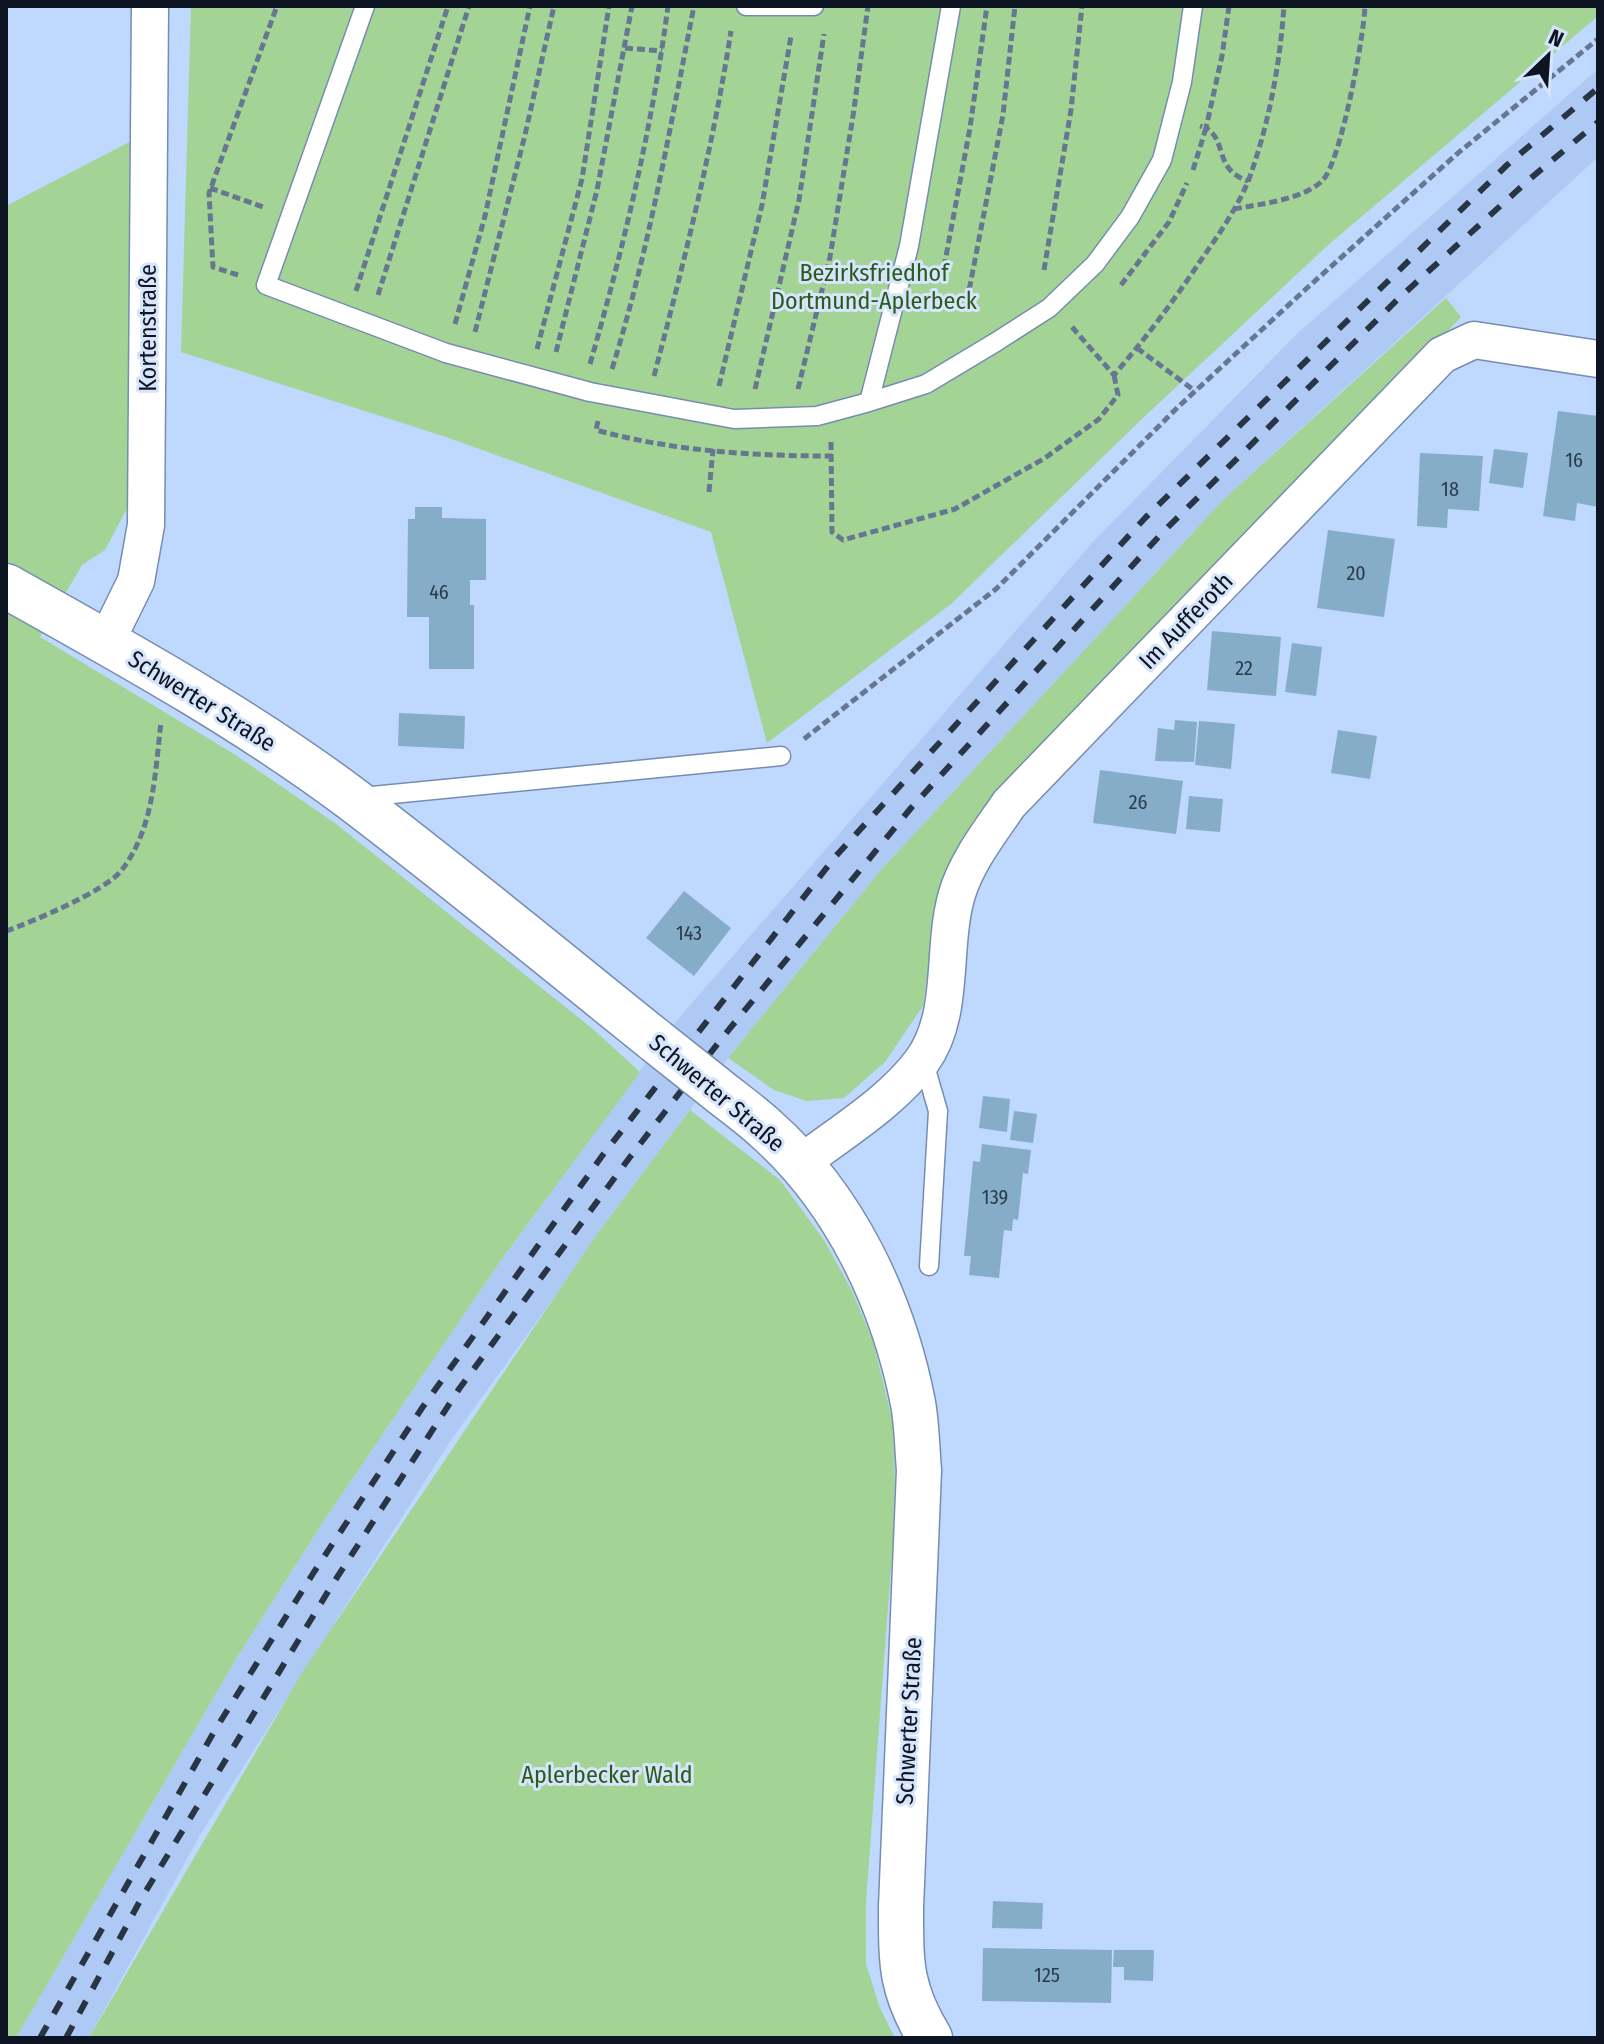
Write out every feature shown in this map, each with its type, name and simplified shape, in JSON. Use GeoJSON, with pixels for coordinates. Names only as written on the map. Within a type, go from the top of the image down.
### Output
{"type":"FeatureCollection","features":[{"type":"Feature","properties":{"kind":"street","name":"Kortenstraße"},"geometry":{"type":"LineString","coordinates":[[106,642],[136,581],[146,525],[150,6]]}},
{"type":"Feature","properties":{"kind":"street","name":"Im Aufferoth"},"geometry":{"type":"LineString","coordinates":[[800,1164],[896,1089],[923,1059],[940,1023],[957,894],[982,843],[1009,804],[1442,355],[1474,340],[1598,359]]}},
{"type":"Feature","properties":{"kind":"street","name":"Schwerter Straße"},"geometry":{"type":"LineString","coordinates":[[6,586],[250,729],[351,798],[767,1130],[800,1164],[845,1223],[872,1274],[893,1324],[914,1407],[919,1470],[901,1970],[915,2013],[930,2038]]}},
{"type":"Feature","properties":{"kind":"lane"},"geometry":{"type":"LineString","coordinates":[[365,6],[266,285],[446,353],[604,395],[714,415],[748,418],[828,413],[926,384],[1054,304],[1095,264],[1130,217],[1162,160],[1182,82],[1193,6]]}},
{"type":"Feature","properties":{"kind":"lane"},"geometry":{"type":"LineString","coordinates":[[746,6],[814,6]]}},
{"type":"Feature","properties":{"kind":"lane"},"geometry":{"type":"LineString","coordinates":[[869,402],[909,246],[951,6]]}},
{"type":"Feature","properties":{"kind":"lane"},"geometry":{"type":"LineString","coordinates":[[351,798],[781,756]]}},
{"type":"Feature","properties":{"kind":"lane"},"geometry":{"type":"LineString","coordinates":[[923,1059],[938,1111],[929,1266]]}},
{"type":"Feature","properties":{"kind":"path"},"geometry":{"type":"LineString","coordinates":[[266,285],[213,267],[210,188],[277,6]]}},
{"type":"Feature","properties":{"kind":"path"},"geometry":{"type":"LineString","coordinates":[[348,316],[448,6]]}},
{"type":"Feature","properties":{"kind":"path"},"geometry":{"type":"LineString","coordinates":[[368,324],[469,6]]}},
{"type":"Feature","properties":{"kind":"path"},"geometry":{"type":"LineString","coordinates":[[446,353],[485,216],[530,6]]}},
{"type":"Feature","properties":{"kind":"path"},"geometry":{"type":"LineString","coordinates":[[468,359],[554,6]]}},
{"type":"Feature","properties":{"kind":"path"},"geometry":{"type":"LineString","coordinates":[[539,378],[582,179],[609,6]]}},
{"type":"Feature","properties":{"kind":"path"},"geometry":{"type":"LineString","coordinates":[[539,378],[597,190],[632,6]]}},
{"type":"Feature","properties":{"kind":"path"},"geometry":{"type":"LineString","coordinates":[[583,390],[619,262],[642,163],[668,6]]}},
{"type":"Feature","properties":{"kind":"path"},"geometry":{"type":"LineString","coordinates":[[604,395],[630,313],[652,224],[694,6]]}},
{"type":"Feature","properties":{"kind":"path"},"geometry":{"type":"LineString","coordinates":[[791,417],[830,257],[868,6]]}},
{"type":"Feature","properties":{"kind":"path"},"geometry":{"type":"LineString","coordinates":[[944,267],[970,128],[987,6]]}},
{"type":"Feature","properties":{"kind":"path"},"geometry":{"type":"LineString","coordinates":[[967,301],[1003,115],[1015,6]]}},
{"type":"Feature","properties":{"kind":"path"},"geometry":{"type":"LineString","coordinates":[[1034,317],[1071,110],[1082,6]]}},
{"type":"Feature","properties":{"kind":"path"},"geometry":{"type":"LineString","coordinates":[[1229,6],[1206,128],[1213,132],[1226,166],[1234,176],[1248,181]]}},
{"type":"Feature","properties":{"kind":"path"},"geometry":{"type":"LineString","coordinates":[[1114,375],[1162,317],[1218,236],[1248,181],[1275,80],[1284,6]]}},
{"type":"Feature","properties":{"kind":"path"},"geometry":{"type":"LineString","coordinates":[[1233,209],[1293,197],[1323,180],[1338,150],[1365,6]]}},
{"type":"Feature","properties":{"kind":"path"},"geometry":{"type":"LineString","coordinates":[[709,492],[714,415],[762,205],[796,7]]}},
{"type":"Feature","properties":{"kind":"path"},"geometry":{"type":"LineString","coordinates":[[647,403],[687,248],[721,95],[733,21]]}},
{"type":"Feature","properties":{"kind":"path"},"geometry":{"type":"LineString","coordinates":[[748,418],[799,200],[826,22]]}},
{"type":"Feature","properties":{"kind":"path"},"geometry":{"type":"LineString","coordinates":[[781,756],[996,589],[1195,391],[1458,153],[1598,39]]}},
{"type":"Feature","properties":{"kind":"path"},"geometry":{"type":"LineString","coordinates":[[625,48],[662,51]]}},
{"type":"Feature","properties":{"kind":"path"},"geometry":{"type":"LineString","coordinates":[[210,188],[290,216]]}},
{"type":"Feature","properties":{"kind":"path"},"geometry":{"type":"LineString","coordinates":[[828,413],[832,456],[832,532],[843,540],[955,509],[1045,458],[1099,419],[1118,395],[1114,375],[1054,304]]}},
{"type":"Feature","properties":{"kind":"path"},"geometry":{"type":"LineString","coordinates":[[1137,348],[1195,391]]}},
{"type":"Feature","properties":{"kind":"path"},"geometry":{"type":"LineString","coordinates":[[6,931],[77,901],[120,873],[144,831],[154,785],[166,679]]}},
{"type":"Feature","properties":{"kind":"shaded area"},"geometry":{"type":"Polygon","coordinates":[[[1598,69],[1598,157],[1225,498],[880,871],[728,1058],[453,1437],[200,1835],[89,2038],[16,2038],[236,1659],[323,1522],[499,1263],[678,1019],[1092,543],[1299,332],[1598,69]]]}},
{"type":"Feature","properties":{"kind":"green space","name":"Bezirksfriedhof Dortmund-Aplerbeck"},"geometry":{"type":"Polygon","coordinates":[[[191,6],[1598,6],[1598,16],[1327,246],[951,604],[767,743],[711,532],[446,437],[181,352],[191,6]]]}},
{"type":"Feature","properties":{"kind":"green space"},"geometry":{"type":"Polygon","coordinates":[[[139,137],[129,505],[105,550],[82,565],[40,637],[234,754],[335,823],[593,1029],[640,1072],[499,1263],[323,1522],[236,1659],[16,2038],[6,2038],[6,206],[139,137]]]}},
{"type":"Feature","properties":{"kind":"green space"},"geometry":{"type":"Polygon","coordinates":[[[1446,298],[1461,317],[966,838],[937,899],[923,1006],[885,1062],[844,1098],[806,1101],[774,1090],[728,1058],[880,871],[1225,498],[1446,298]]]}},
{"type":"Feature","properties":{"kind":"green space","name":"Aplerbecker Wald"},"geometry":{"type":"Polygon","coordinates":[[[690,1110],[780,1180],[824,1240],[852,1291],[873,1341],[893,1423],[893,1541],[866,1902],[866,1964],[880,2008],[895,2038],[89,2038],[303,1671],[595,1237],[690,1110]]]}},
{"type":"Feature","properties":{"kind":"building"},"geometry":{"type":"Polygon","coordinates":[[[1558,411],[1598,416],[1598,507],[1577,503],[1575,521],[1543,516],[1558,411]]]}},
{"type":"Feature","properties":{"kind":"building"},"geometry":{"type":"Polygon","coordinates":[[[1494,449],[1528,453],[1523,488],[1489,483],[1494,449]]]}},
{"type":"Feature","properties":{"kind":"building"},"geometry":{"type":"Polygon","coordinates":[[[1420,453],[1483,456],[1479,511],[1448,509],[1447,528],[1417,526],[1420,453]]]}},
{"type":"Feature","properties":{"kind":"building"},"geometry":{"type":"Polygon","coordinates":[[[415,507],[442,507],[442,518],[486,519],[486,580],[470,580],[470,605],[474,605],[474,669],[429,669],[429,617],[407,617],[408,519],[415,519],[415,507]]]}},
{"type":"Feature","properties":{"kind":"building"},"geometry":{"type":"Polygon","coordinates":[[[1328,530],[1395,539],[1384,617],[1317,608],[1328,530]]]}},
{"type":"Feature","properties":{"kind":"building"},"geometry":{"type":"Polygon","coordinates":[[[1212,631],[1281,637],[1276,696],[1207,690],[1212,631]]]}},
{"type":"Feature","properties":{"kind":"building"},"geometry":{"type":"Polygon","coordinates":[[[1292,643],[1322,647],[1316,696],[1285,692],[1292,643]]]}},
{"type":"Feature","properties":{"kind":"building"},"geometry":{"type":"Polygon","coordinates":[[[399,713],[465,716],[464,749],[398,746],[399,713]]]}},
{"type":"Feature","properties":{"kind":"building"},"geometry":{"type":"Polygon","coordinates":[[[1175,720],[1197,722],[1194,762],[1155,761],[1158,728],[1174,730],[1175,720]]]}},
{"type":"Feature","properties":{"kind":"building"},"geometry":{"type":"Polygon","coordinates":[[[1199,721],[1235,724],[1231,769],[1195,765],[1199,721]]]}},
{"type":"Feature","properties":{"kind":"building"},"geometry":{"type":"Polygon","coordinates":[[[1338,730],[1377,736],[1370,779],[1331,773],[1338,730]]]}},
{"type":"Feature","properties":{"kind":"building"},"geometry":{"type":"Polygon","coordinates":[[[1100,770],[1183,781],[1176,834],[1093,823],[1100,770]]]}},
{"type":"Feature","properties":{"kind":"building"},"geometry":{"type":"Polygon","coordinates":[[[1189,796],[1223,799],[1220,832],[1186,829],[1189,796]]]}},
{"type":"Feature","properties":{"kind":"building"},"geometry":{"type":"Polygon","coordinates":[[[684,891],[731,928],[694,976],[646,938],[684,891]]]}},
{"type":"Feature","properties":{"kind":"building"},"geometry":{"type":"Polygon","coordinates":[[[983,1096],[1010,1099],[1007,1132],[979,1128],[983,1096]]]}},
{"type":"Feature","properties":{"kind":"building"},"geometry":{"type":"Polygon","coordinates":[[[1014,1111],[1037,1114],[1033,1143],[1010,1140],[1014,1111]]]}},
{"type":"Feature","properties":{"kind":"building"},"geometry":{"type":"Polygon","coordinates":[[[982,1144],[1031,1150],[1028,1174],[1023,1173],[1018,1220],[1013,1219],[1012,1231],[1004,1230],[999,1278],[969,1275],[971,1256],[964,1256],[973,1161],[980,1162],[982,1144]]]}},
{"type":"Feature","properties":{"kind":"building"},"geometry":{"type":"Polygon","coordinates":[[[993,1901],[1043,1903],[1042,1929],[992,1928],[993,1901]]]}},
{"type":"Feature","properties":{"kind":"building"},"geometry":{"type":"Polygon","coordinates":[[[983,1948],[1112,1950],[1111,2003],[982,2001],[983,1948]]]}},
{"type":"Feature","properties":{"kind":"building"},"geometry":{"type":"Polygon","coordinates":[[[1114,1950],[1154,1950],[1153,1981],[1124,1980],[1124,1967],[1113,1967],[1114,1950]]]}},
{"type":"Feature","properties":{"kind":"railway"},"geometry":{"type":"LineString","coordinates":[[40,2038],[215,1730],[422,1408],[602,1156],[835,857],[1146,517],[1507,165],[1598,88]]}},
{"type":"Feature","properties":{"kind":"railway"},"geometry":{"type":"LineString","coordinates":[[66,2038],[141,1899],[332,1585],[459,1389],[722,1038],[911,808],[1162,533],[1398,299],[1531,178],[1598,122]]}}]}
